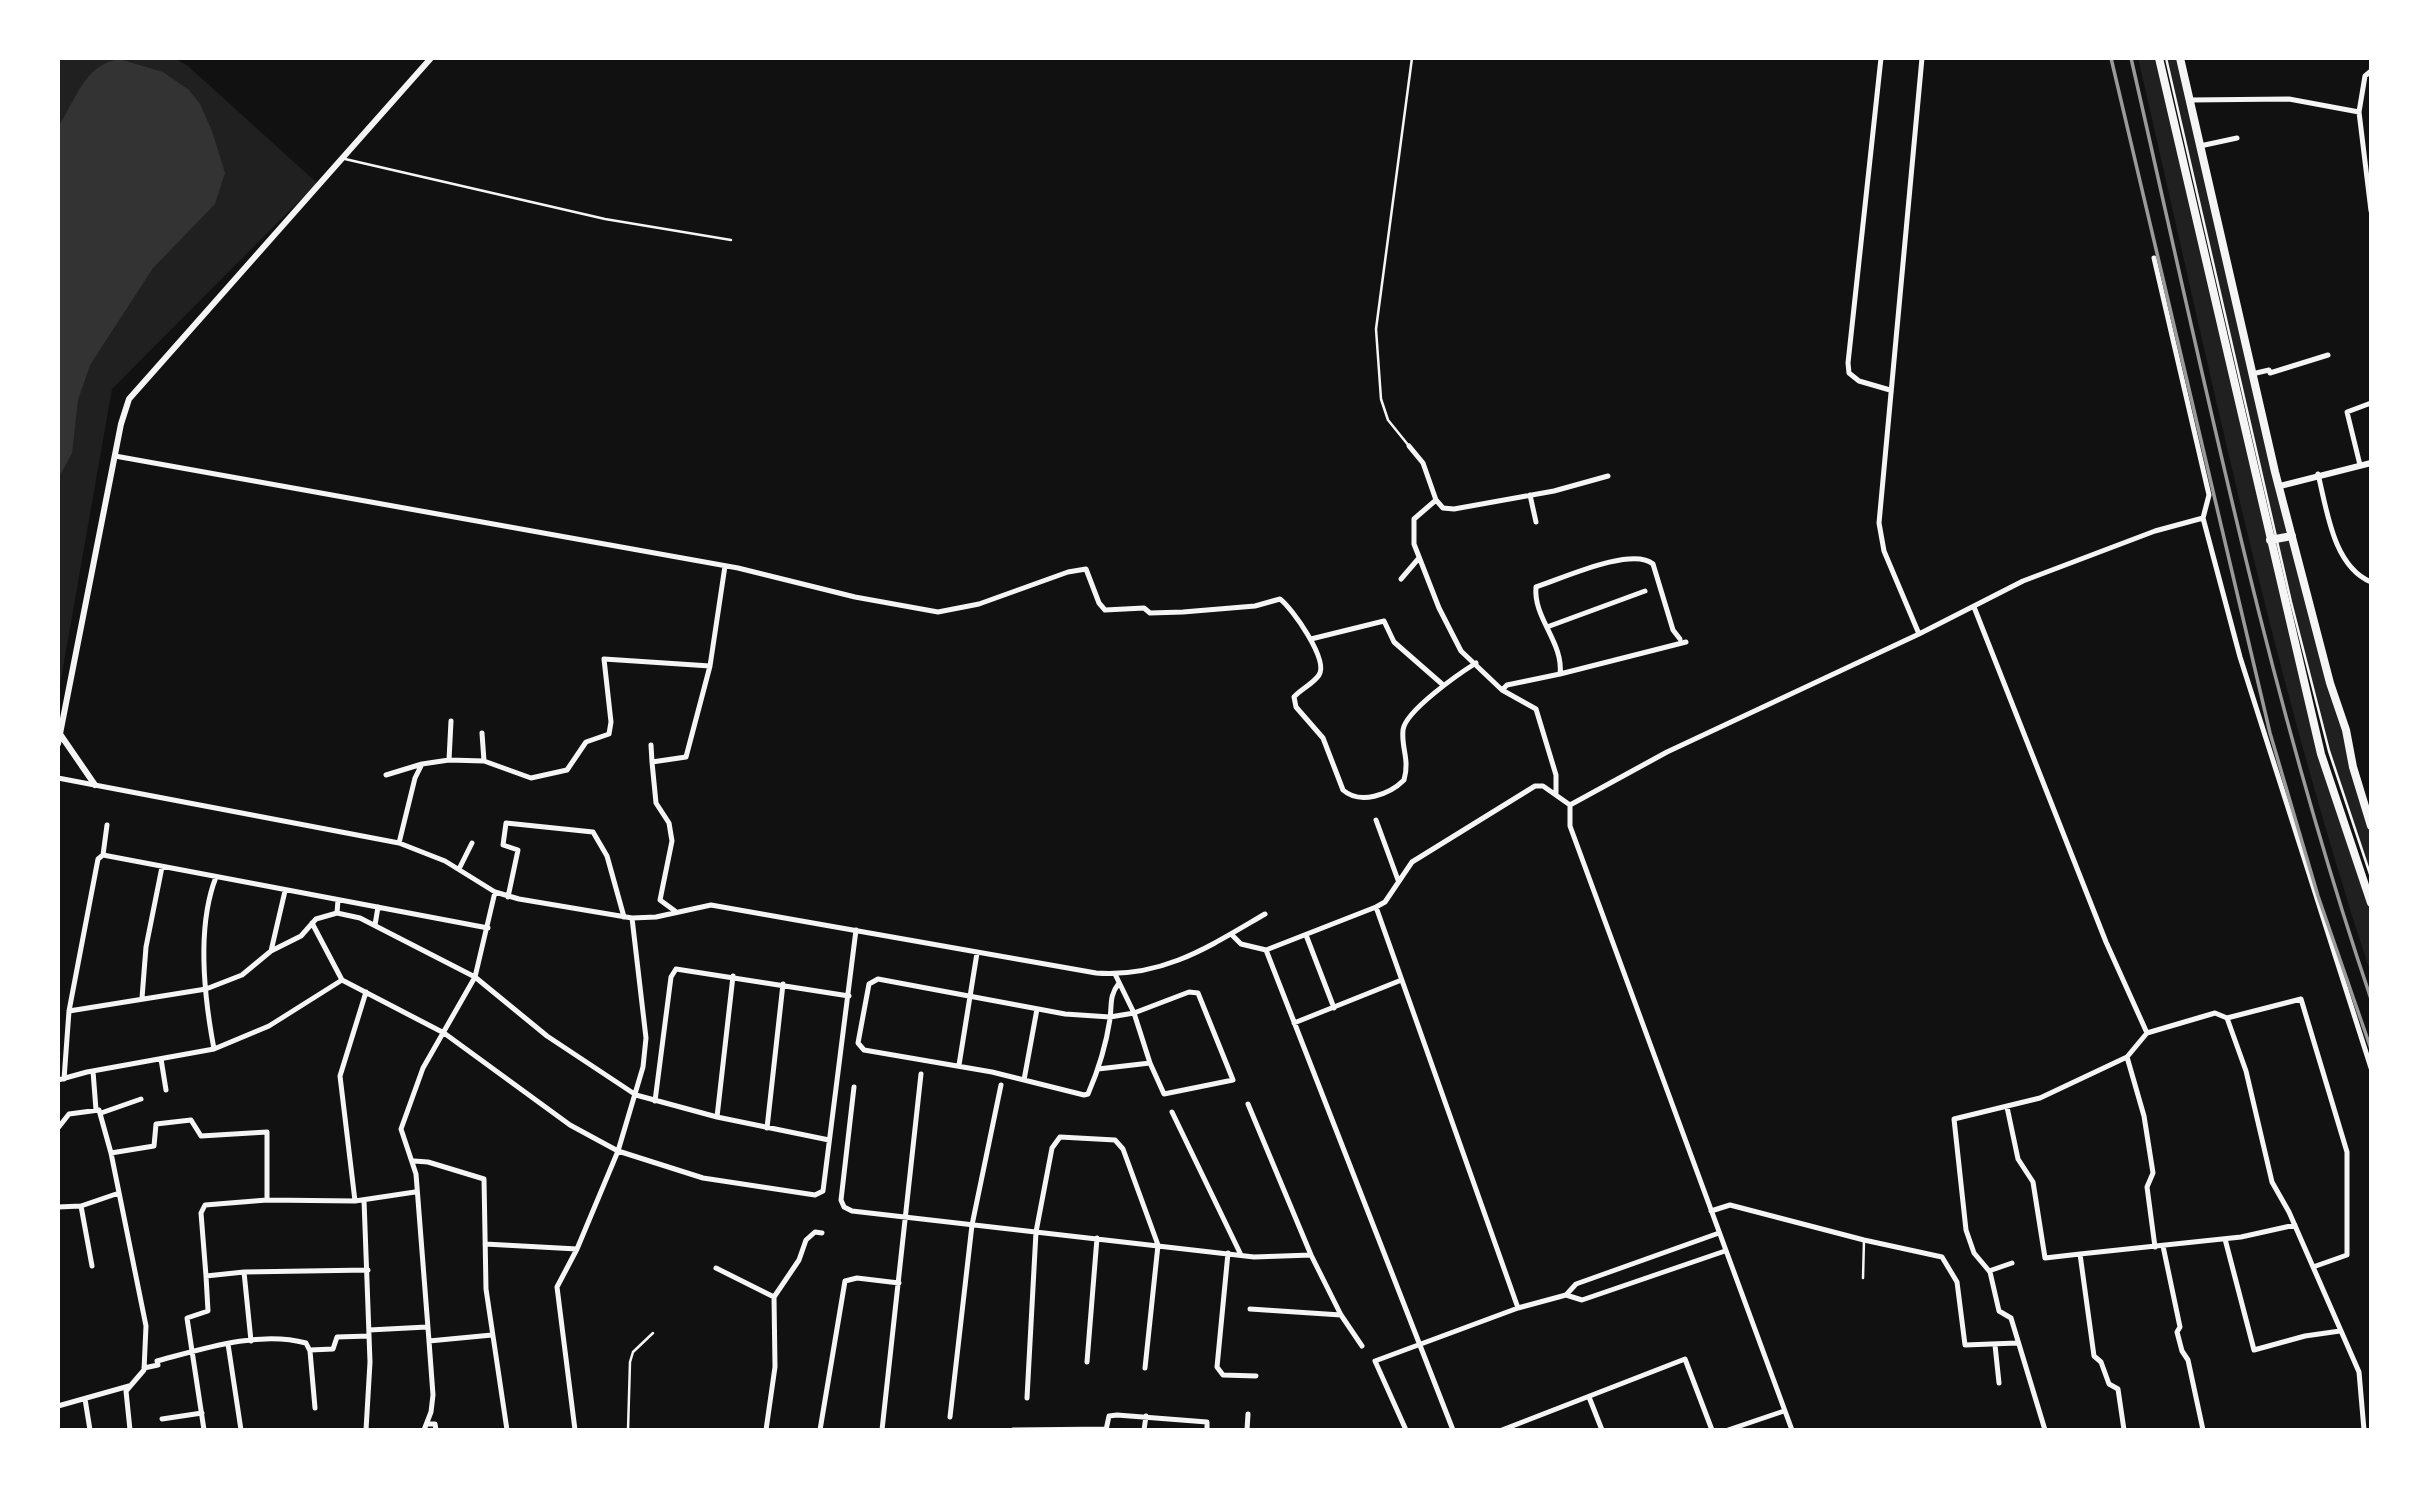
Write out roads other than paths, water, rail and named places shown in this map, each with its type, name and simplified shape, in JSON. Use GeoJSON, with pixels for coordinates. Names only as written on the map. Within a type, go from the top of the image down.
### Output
{"type":"FeatureCollection","features":[{"type":"Feature","properties":{"kind":"main road"},"geometry":{"type":"LineString","coordinates":[[2159,58],[2321,754],[2371,902]]}},
{"type":"Feature","properties":{"kind":"main road"},"geometry":{"type":"LineString","coordinates":[[2180,58],[2292,536],[2330,683],[2346,730],[2353,768],[2371,826]]}},
{"type":"Feature","properties":{"kind":"main road"},"geometry":{"type":"LineString","coordinates":[[2273,539],[2292,536]]}},
{"type":"Feature","properties":{"kind":"street"},"geometry":{"type":"LineString","coordinates":[[58,744],[115,456],[129,399],[431,58]]}},
{"type":"Feature","properties":{"kind":"street"},"geometry":{"type":"LineString","coordinates":[[1881,58],[1848,363],[1849,373],[1859,381],[1889,390]]}},
{"type":"Feature","properties":{"kind":"street"},"geometry":{"type":"LineString","coordinates":[[1919,634],[1879,537],[1889,390],[1922,58]]}},
{"type":"Feature","properties":{"kind":"street"},"geometry":{"type":"LineString","coordinates":[[2371,71],[2365,76],[2359,112],[2371,211]]}},
{"type":"Feature","properties":{"kind":"street"},"geometry":{"type":"LineString","coordinates":[[2190,100],[2289,99],[2359,112]]}},
{"type":"Feature","properties":{"kind":"street"},"geometry":{"type":"LineString","coordinates":[[2200,146],[2237,138]]}},
{"type":"Feature","properties":{"kind":"street"},"geometry":{"type":"LineString","coordinates":[[2154,258],[2209,495],[2203,518],[2240,657],[2371,1068]]}},
{"type":"Feature","properties":{"kind":"street"},"geometry":{"type":"LineString","coordinates":[[2252,374],[2269,370],[2270,373],[2328,355]]}},
{"type":"Feature","properties":{"kind":"street"},"geometry":{"type":"LineString","coordinates":[[2360,465],[2347,412],[2371,403]]}},
{"type":"Feature","properties":{"kind":"street"},"geometry":{"type":"LineString","coordinates":[[1409,446],[1423,463],[1436,500],[1443,508],[1454,509],[1530,495],[1608,476]]}},
{"type":"Feature","properties":{"kind":"street"},"geometry":{"type":"LineString","coordinates":[[115,456],[724,566],[855,597],[938,612],[979,604],[1082,569],[1090,572],[1102,609],[1144,608],[1150,613],[1183,612],[1255,606],[1280,599],[1311,639],[1321,669],[1319,676],[1296,694],[1294,701],[1322,738],[1343,790],[1353,796],[1370,798],[1404,780],[1408,760],[1403,729],[1442,684],[1476,663]]}},
{"type":"Feature","properties":{"kind":"street"},"geometry":{"type":"LineString","coordinates":[[2280,486],[2318,474],[2371,463]]}},
{"type":"Feature","properties":{"kind":"street"},"geometry":{"type":"LineString","coordinates":[[2318,474],[2344,560],[2362,578],[2371,582]]}},
{"type":"Feature","properties":{"kind":"street"},"geometry":{"type":"LineString","coordinates":[[1530,495],[1536,522]]}},
{"type":"Feature","properties":{"kind":"street"},"geometry":{"type":"LineString","coordinates":[[1436,500],[1412,522],[1412,534],[1419,558],[1453,639],[1461,651],[1502,690],[1536,709],[1556,775],[1556,793]]}},
{"type":"Feature","properties":{"kind":"street"},"geometry":{"type":"LineString","coordinates":[[1570,805],[1667,752],[2068,562],[2155,531],[2203,518]]}},
{"type":"Feature","properties":{"kind":"street"},"geometry":{"type":"LineString","coordinates":[[1560,674],[1556,648],[1535,595],[1536,587],[1604,565],[1637,556],[1653,564],[1673,630],[1680,639]]}},
{"type":"Feature","properties":{"kind":"street"},"geometry":{"type":"LineString","coordinates":[[1401,579],[1419,558]]}},
{"type":"Feature","properties":{"kind":"street"},"geometry":{"type":"LineString","coordinates":[[652,762],[686,757],[710,666],[724,566]]}},
{"type":"Feature","properties":{"kind":"street"},"geometry":{"type":"LineString","coordinates":[[1547,627],[1645,591]]}},
{"type":"Feature","properties":{"kind":"street"},"geometry":{"type":"LineString","coordinates":[[1974,607],[2106,942],[2147,1034]]}},
{"type":"Feature","properties":{"kind":"street"},"geometry":{"type":"LineString","coordinates":[[1311,639],[1384,621],[1394,642],[1442,684]]}},
{"type":"Feature","properties":{"kind":"street"},"geometry":{"type":"LineString","coordinates":[[1502,690],[1507,685],[1686,642]]}},
{"type":"Feature","properties":{"kind":"street"},"geometry":{"type":"LineString","coordinates":[[386,775],[422,764],[449,760],[484,761],[531,778],[563,772],[572,766],[586,743],[610,734],[604,659],[710,666]]}},
{"type":"Feature","properties":{"kind":"street"},"geometry":{"type":"LineString","coordinates":[[449,760],[452,721]]}},
{"type":"Feature","properties":{"kind":"street"},"geometry":{"type":"LineString","coordinates":[[482,733],[484,761]]}},
{"type":"Feature","properties":{"kind":"street"},"geometry":{"type":"LineString","coordinates":[[60,734],[95,785]]}},
{"type":"Feature","properties":{"kind":"street"},"geometry":{"type":"LineString","coordinates":[[652,746],[656,803],[669,823],[672,841],[660,900],[676,911]]}},
{"type":"Feature","properties":{"kind":"street"},"geometry":{"type":"LineString","coordinates":[[399,843],[412,790],[422,764]]}},
{"type":"Feature","properties":{"kind":"street"},"geometry":{"type":"LineString","coordinates":[[58,778],[399,843],[459,869],[495,892],[508,897],[632,918],[656,917],[711,905],[977,953],[1115,974],[1171,964],[1192,957],[1265,914]]}},
{"type":"Feature","properties":{"kind":"street"},"geometry":{"type":"LineString","coordinates":[[1231,934],[1241,944],[1266,950],[1376,907],[1385,902],[1412,862],[1532,788],[1543,786],[1570,805],[1570,826],[1792,1430]]}},
{"type":"Feature","properties":{"kind":"street"},"geometry":{"type":"LineString","coordinates":[[1376,820],[1398,880]]}},
{"type":"Feature","properties":{"kind":"street"},"geometry":{"type":"LineString","coordinates":[[508,897],[518,850],[503,845],[509,822],[593,832],[607,856],[624,917]]}},
{"type":"Feature","properties":{"kind":"street"},"geometry":{"type":"LineString","coordinates":[[107,825],[69,1011],[61,1080],[93,1071],[214,1049],[270,1026],[342,980]]}},
{"type":"Feature","properties":{"kind":"street"},"geometry":{"type":"LineString","coordinates":[[459,869],[472,843]]}},
{"type":"Feature","properties":{"kind":"street"},"geometry":{"type":"LineString","coordinates":[[103,855],[488,928]]}},
{"type":"Feature","properties":{"kind":"street"},"geometry":{"type":"LineString","coordinates":[[142,998],[146,947],[162,867]]}},
{"type":"Feature","properties":{"kind":"street"},"geometry":{"type":"LineString","coordinates":[[214,1049],[205,989],[205,934],[216,877]]}},
{"type":"Feature","properties":{"kind":"street"},"geometry":{"type":"LineString","coordinates":[[271,951],[285,891]]}},
{"type":"Feature","properties":{"kind":"street"},"geometry":{"type":"LineString","coordinates":[[424,1430],[428,1424],[433,1395],[414,1161],[402,1135],[402,1123],[423,1068],[475,977],[495,892]]}},
{"type":"Feature","properties":{"kind":"street"},"geometry":{"type":"LineString","coordinates":[[337,913],[338,900]]}},
{"type":"Feature","properties":{"kind":"street"},"geometry":{"type":"LineString","coordinates":[[1376,907],[1399,981],[1518,1308]]}},
{"type":"Feature","properties":{"kind":"street"},"geometry":{"type":"LineString","coordinates":[[375,925],[378,908]]}},
{"type":"Feature","properties":{"kind":"street"},"geometry":{"type":"LineString","coordinates":[[69,1011],[205,989],[242,975],[271,951],[301,936],[316,919],[345,913],[375,925],[475,977],[547,1036],[636,1095],[767,1128],[829,1140]]}},
{"type":"Feature","properties":{"kind":"street"},"geometry":{"type":"LineString","coordinates":[[575,1430],[556,1299],[558,1282],[577,1249],[618,1151],[636,1095],[646,1038],[632,918]]}},
{"type":"Feature","properties":{"kind":"street"},"geometry":{"type":"LineString","coordinates":[[312,923],[342,980],[444,1034],[555,1116],[618,1151],[703,1178],[815,1195],[823,1191],[856,930]]}},
{"type":"Feature","properties":{"kind":"street"},"geometry":{"type":"LineString","coordinates":[[1306,935],[1334,1007]]}},
{"type":"Feature","properties":{"kind":"street"},"geometry":{"type":"LineString","coordinates":[[1266,950],[1453,1430]]}},
{"type":"Feature","properties":{"kind":"street"},"geometry":{"type":"LineString","coordinates":[[959,1065],[977,953]]}},
{"type":"Feature","properties":{"kind":"street"},"geometry":{"type":"LineString","coordinates":[[655,1101],[673,971],[679,968],[849,996]]}},
{"type":"Feature","properties":{"kind":"street"},"geometry":{"type":"LineString","coordinates":[[1115,974],[1134,1013],[1162,1091],[1168,1095],[1229,1083],[1234,1076],[1198,993],[1189,992],[1134,1013],[1111,1017],[1037,1009],[872,980],[858,1043],[864,1050],[959,1065],[1084,1096],[1088,1094],[1098,1069],[1111,1017],[1110,999],[1119,983]]}},
{"type":"Feature","properties":{"kind":"street"},"geometry":{"type":"LineString","coordinates":[[717,1116],[733,976]]}},
{"type":"Feature","properties":{"kind":"street"},"geometry":{"type":"LineString","coordinates":[[1294,1023],[1399,981]]}},
{"type":"Feature","properties":{"kind":"street"},"geometry":{"type":"LineString","coordinates":[[767,1128],[783,984]]}},
{"type":"Feature","properties":{"kind":"street"},"geometry":{"type":"LineString","coordinates":[[355,1201],[340,1076],[366,992]]}},
{"type":"Feature","properties":{"kind":"street"},"geometry":{"type":"LineString","coordinates":[[2045,1430],[2010,1317],[1999,1311],[1989,1271],[1974,1253],[1966,1230],[1953,1121],[1956,1117],[2040,1098],[2127,1057],[2147,1034],[2206,1014],[2218,1014],[2227,1018],[2301,999],[2347,1152],[2347,1255],[2313,1267]]}},
{"type":"Feature","properties":{"kind":"street"},"geometry":{"type":"LineString","coordinates":[[1024,1080],[1037,1009]]}},
{"type":"Feature","properties":{"kind":"street"},"geometry":{"type":"LineString","coordinates":[[2227,1018],[2246,1071],[2269,1172],[2295,1225],[2361,1380],[2364,1430]]}},
{"type":"Feature","properties":{"kind":"street"},"geometry":{"type":"LineString","coordinates":[[2127,1057],[2144,1116],[2153,1173],[2147,1187],[2155,1247]]}},
{"type":"Feature","properties":{"kind":"street"},"geometry":{"type":"LineString","coordinates":[[161,1059],[166,1090]]}},
{"type":"Feature","properties":{"kind":"street"},"geometry":{"type":"LineString","coordinates":[[1098,1069],[1150,1063]]}},
{"type":"Feature","properties":{"kind":"street"},"geometry":{"type":"LineString","coordinates":[[93,1071],[98,1111],[111,1153],[146,1325],[144,1368]]}},
{"type":"Feature","properties":{"kind":"street"},"geometry":{"type":"LineString","coordinates":[[882,1430],[920,1074]]}},
{"type":"Feature","properties":{"kind":"street"},"geometry":{"type":"LineString","coordinates":[[950,1417],[972,1224],[1001,1085]]}},
{"type":"Feature","properties":{"kind":"street"},"geometry":{"type":"LineString","coordinates":[[853,1087],[841,1200],[852,1211],[1241,1255],[1311,1255]]}},
{"type":"Feature","properties":{"kind":"street"},"geometry":{"type":"LineString","coordinates":[[58,1128],[69,1114],[98,1111],[141,1099]]}},
{"type":"Feature","properties":{"kind":"street"},"geometry":{"type":"LineString","coordinates":[[1248,1104],[1311,1255],[1341,1315],[1362,1346]]}},
{"type":"Feature","properties":{"kind":"street"},"geometry":{"type":"LineString","coordinates":[[2007,1107],[2018,1159],[2033,1182],[2045,1258],[2225,1239],[2295,1225]]}},
{"type":"Feature","properties":{"kind":"street"},"geometry":{"type":"LineString","coordinates":[[1172,1112],[1241,1255]]}},
{"type":"Feature","properties":{"kind":"street"},"geometry":{"type":"LineString","coordinates":[[111,1153],[154,1146],[156,1124],[191,1120],[201,1136],[267,1132],[267,1200]]}},
{"type":"Feature","properties":{"kind":"street"},"geometry":{"type":"LineString","coordinates":[[1027,1398],[1036,1232],[1055,1140],[1066,1136],[1115,1140],[1123,1149],[1158,1245],[1145,1368]]}},
{"type":"Feature","properties":{"kind":"street"},"geometry":{"type":"LineString","coordinates":[[414,1161],[428,1162],[484,1179],[485,1244],[492,1335],[507,1430]]}},
{"type":"Feature","properties":{"kind":"street"},"geometry":{"type":"LineString","coordinates":[[205,1430],[187,1318],[208,1311],[203,1206],[267,1200],[355,1201],[415,1192]]}},
{"type":"Feature","properties":{"kind":"street"},"geometry":{"type":"LineString","coordinates":[[58,1207],[81,1206],[119,1193]]}},
{"type":"Feature","properties":{"kind":"street"},"geometry":{"type":"LineString","coordinates":[[364,1200],[369,1333],[366,1430]]}},
{"type":"Feature","properties":{"kind":"street"},"geometry":{"type":"LineString","coordinates":[[1711,1211],[1730,1205],[1864,1240],[1914,1249],[1945,1259],[1957,1282],[1965,1345],[2017,1343]]}},
{"type":"Feature","properties":{"kind":"street"},"geometry":{"type":"LineString","coordinates":[[81,1206],[92,1266]]}},
{"type":"Feature","properties":{"kind":"street"},"geometry":{"type":"LineString","coordinates":[[766,1430],[775,1367],[774,1297],[799,1261],[806,1240],[815,1232],[822,1233]]}},
{"type":"Feature","properties":{"kind":"street"},"geometry":{"type":"LineString","coordinates":[[1566,1295],[1576,1284],[1719,1233]]}},
{"type":"Feature","properties":{"kind":"street"},"geometry":{"type":"LineString","coordinates":[[1087,1362],[1097,1238]]}},
{"type":"Feature","properties":{"kind":"street"},"geometry":{"type":"LineString","coordinates":[[2225,1239],[2254,1350],[2305,1336],[2340,1331]]}},
{"type":"Feature","properties":{"kind":"street"},"geometry":{"type":"LineString","coordinates":[[485,1244],[577,1249]]}},
{"type":"Feature","properties":{"kind":"street"},"geometry":{"type":"LineString","coordinates":[[2162,1246],[2180,1327],[2177,1332],[2180,1348],[2189,1360],[2203,1430]]}},
{"type":"Feature","properties":{"kind":"street"},"geometry":{"type":"LineString","coordinates":[[1406,1430],[1376,1361],[1518,1308],[1566,1295],[1582,1300],[1726,1251]]}},
{"type":"Feature","properties":{"kind":"street"},"geometry":{"type":"LineString","coordinates":[[1228,1253],[1217,1367],[1223,1375],[1256,1376]]}},
{"type":"Feature","properties":{"kind":"street"},"geometry":{"type":"LineString","coordinates":[[2080,1254],[2094,1356],[2101,1362],[2109,1384],[2118,1389],[2124,1430]]}},
{"type":"Feature","properties":{"kind":"street"},"geometry":{"type":"LineString","coordinates":[[1989,1271],[2012,1263]]}},
{"type":"Feature","properties":{"kind":"street"},"geometry":{"type":"LineString","coordinates":[[716,1268],[774,1297]]}},
{"type":"Feature","properties":{"kind":"street"},"geometry":{"type":"LineString","coordinates":[[206,1276],[244,1272],[368,1270]]}},
{"type":"Feature","properties":{"kind":"street"},"geometry":{"type":"LineString","coordinates":[[244,1272],[251,1341]]}},
{"type":"Feature","properties":{"kind":"street"},"geometry":{"type":"LineString","coordinates":[[820,1430],[845,1281],[857,1278],[899,1283]]}},
{"type":"Feature","properties":{"kind":"street"},"geometry":{"type":"LineString","coordinates":[[1250,1309],[1341,1315]]}},
{"type":"Feature","properties":{"kind":"street"},"geometry":{"type":"LineString","coordinates":[[310,1350],[333,1349],[337,1337],[428,1327]]}},
{"type":"Feature","properties":{"kind":"street"},"geometry":{"type":"LineString","coordinates":[[429,1341],[492,1335]]}},
{"type":"Feature","properties":{"kind":"street"},"geometry":{"type":"LineString","coordinates":[[130,1430],[125,1395],[144,1368],[192,1352],[251,1341],[291,1339],[306,1343],[310,1350],[315,1408]]}},
{"type":"Feature","properties":{"kind":"street"},"geometry":{"type":"LineString","coordinates":[[228,1344],[240,1430]]}},
{"type":"Feature","properties":{"kind":"street"},"geometry":{"type":"LineString","coordinates":[[1995,1345],[1999,1383]]}},
{"type":"Feature","properties":{"kind":"street"},"geometry":{"type":"LineString","coordinates":[[1502,1430],[1685,1359],[1712,1430]]}},
{"type":"Feature","properties":{"kind":"street"},"geometry":{"type":"LineString","coordinates":[[58,1406],[129,1386]]}},
{"type":"Feature","properties":{"kind":"street"},"geometry":{"type":"LineString","coordinates":[[1589,1397],[1602,1430]]}},
{"type":"Feature","properties":{"kind":"street"},"geometry":{"type":"LineString","coordinates":[[85,1398],[90,1430]]}},
{"type":"Feature","properties":{"kind":"street"},"geometry":{"type":"LineString","coordinates":[[1728,1430],[1784,1411]]}},
{"type":"Feature","properties":{"kind":"street"},"geometry":{"type":"LineString","coordinates":[[162,1419],[202,1413]]}},
{"type":"Feature","properties":{"kind":"street"},"geometry":{"type":"LineString","coordinates":[[1247,1430],[1248,1414]]}},
{"type":"Feature","properties":{"kind":"street"},"geometry":{"type":"LineString","coordinates":[[1013,1430],[1106,1430],[1109,1416],[1146,1416],[1207,1422],[1207,1430]]}},
{"type":"Feature","properties":{"kind":"street"},"geometry":{"type":"LineString","coordinates":[[1144,1430],[1146,1416]]}},
{"type":"Feature","properties":{"kind":"street"},"geometry":{"type":"LineString","coordinates":[[428,1424],[435,1424],[436,1430]]}},
{"type":"Feature","properties":{"kind":"lane"},"geometry":{"type":"LineString","coordinates":[[1409,446],[1388,420],[1381,399],[1376,329],[1412,58]]}},
{"type":"Feature","properties":{"kind":"lane"},"geometry":{"type":"LineString","coordinates":[[2166,58],[2273,539],[2329,751],[2371,877]]}},
{"type":"Feature","properties":{"kind":"lane"},"geometry":{"type":"LineString","coordinates":[[341,158],[605,219],[731,240]]}},
{"type":"Feature","properties":{"kind":"lane"},"geometry":{"type":"LineString","coordinates":[[1863,1278],[1864,1240]]}},
{"type":"Feature","properties":{"kind":"lane"},"geometry":{"type":"LineString","coordinates":[[628,1430],[630,1362],[633,1352],[653,1333]]}},
{"type":"Feature","properties":{"kind":"railway"},"geometry":{"type":"LineString","coordinates":[[2111,58],[2270,733],[2318,896],[2371,1049]]}},
{"type":"Feature","properties":{"kind":"railway"},"geometry":{"type":"LineString","coordinates":[[2131,58],[2211,413],[2268,649],[2334,883],[2371,999]]}}]}
